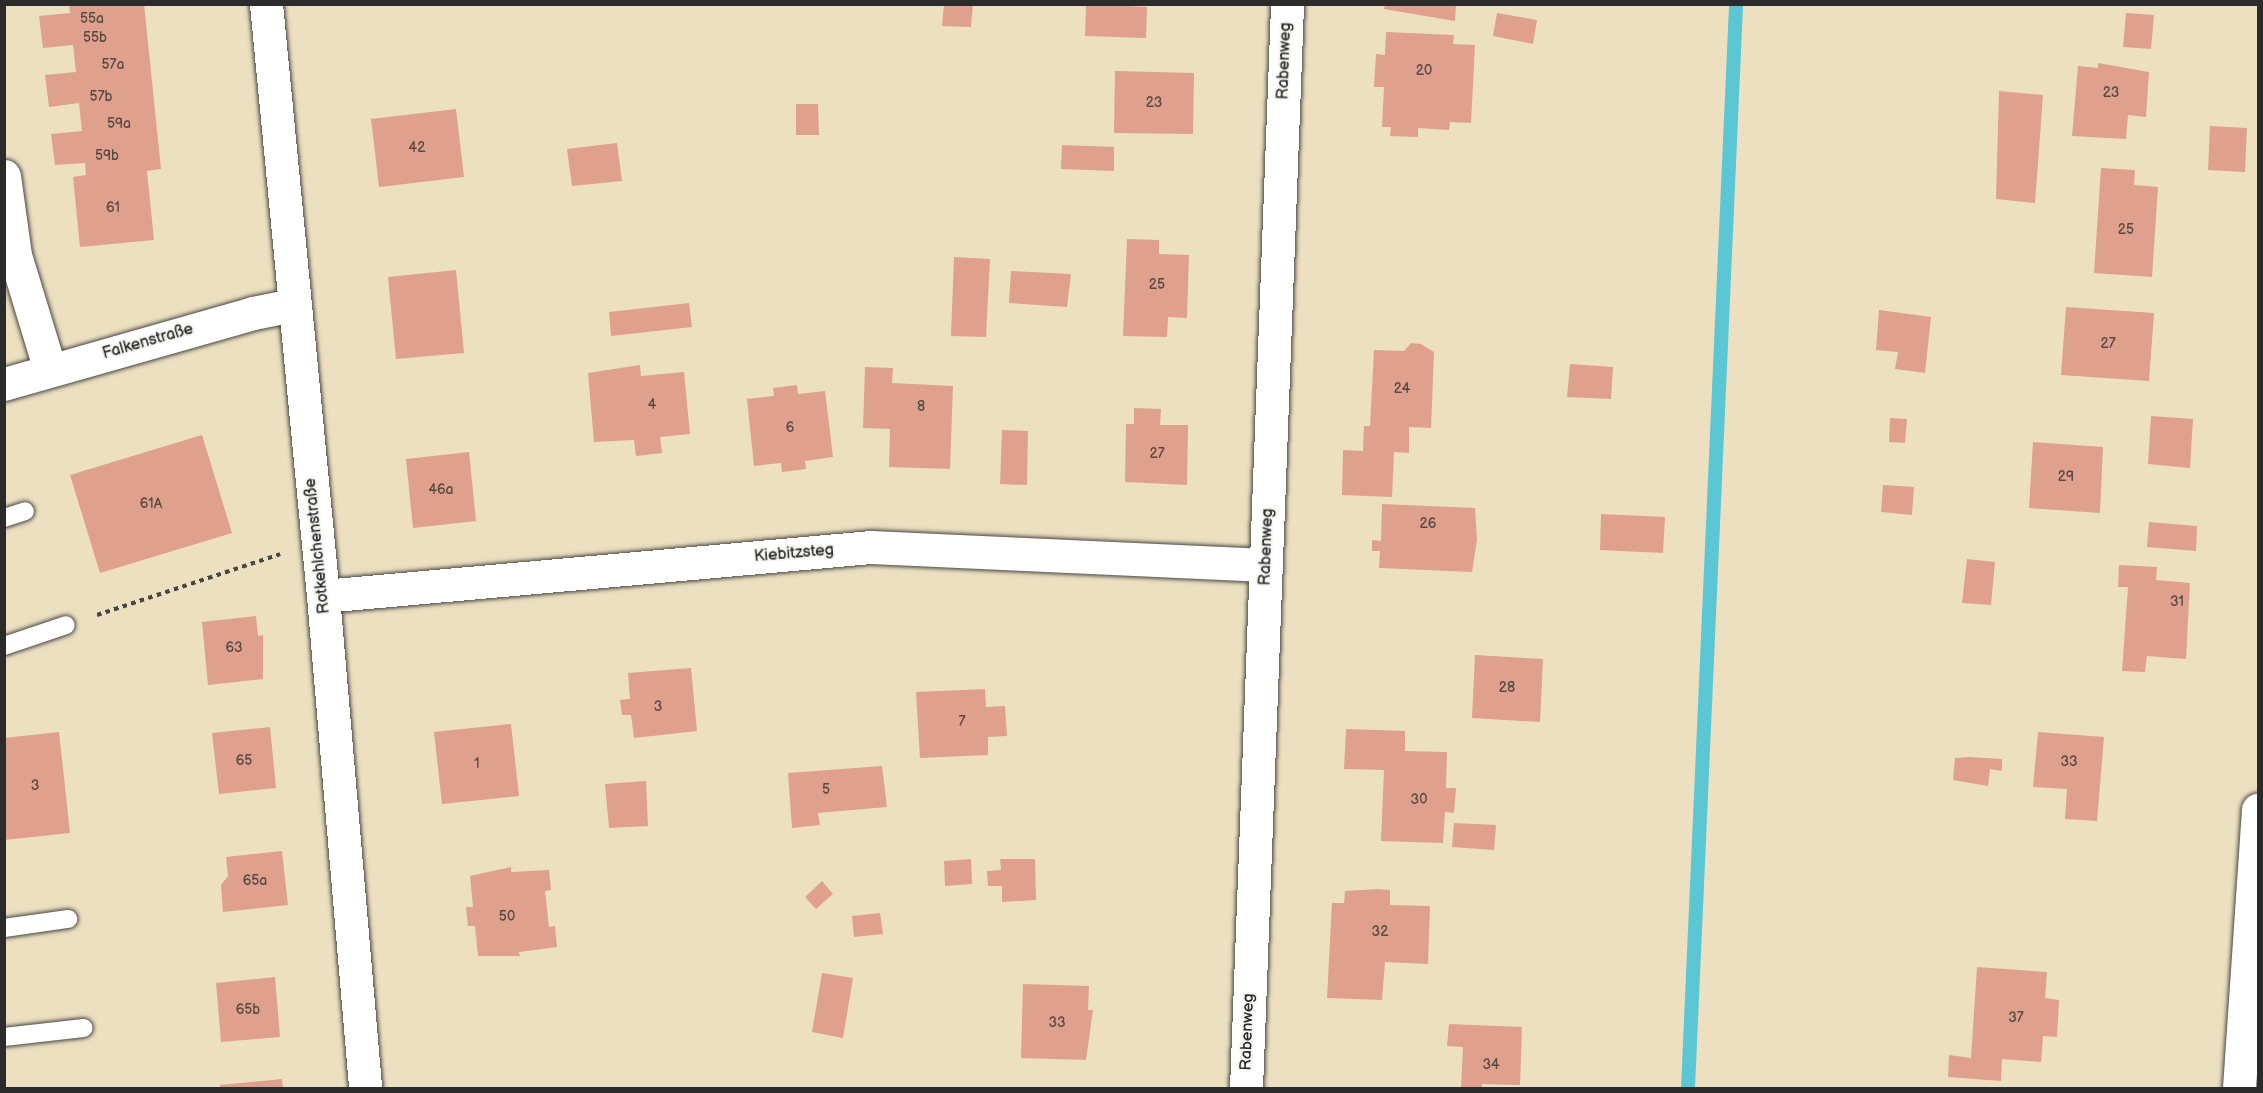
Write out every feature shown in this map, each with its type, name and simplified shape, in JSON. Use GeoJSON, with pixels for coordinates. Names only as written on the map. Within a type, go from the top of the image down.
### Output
{"type":"FeatureCollection","features":[{"type":"Feature","properties":{"kind":"street","name":"Rotkehlchenstraße"},"geometry":{"type":"LineString","coordinates":[[266,4],[293,305],[323,596],[365,1089]]}},
{"type":"Feature","properties":{"kind":"street","name":"Rabenweg"},"geometry":{"type":"LineString","coordinates":[[1246,1089],[1287,4]]}},
{"type":"Feature","properties":{"kind":"street"},"geometry":{"type":"LineString","coordinates":[[4,176],[10,257],[50,370]]}},
{"type":"Feature","properties":{"kind":"street","name":"Falkenstraße"},"geometry":{"type":"LineString","coordinates":[[4,384],[254,313],[293,305]]}},
{"type":"Feature","properties":{"kind":"street","name":"Kiebitzsteg"},"geometry":{"type":"LineString","coordinates":[[323,596],[871,547],[1266,565]]}},
{"type":"Feature","properties":{"kind":"street"},"geometry":{"type":"LineString","coordinates":[[2239,1089],[2252,1010],[2259,810]]}},
{"type":"Feature","properties":{"kind":"lane"},"geometry":{"type":"LineString","coordinates":[[4,518],[25,511]]}},
{"type":"Feature","properties":{"kind":"lane"},"geometry":{"type":"LineString","coordinates":[[4,646],[66,626]]}},
{"type":"Feature","properties":{"kind":"lane"},"geometry":{"type":"LineString","coordinates":[[4,928],[68,919]]}},
{"type":"Feature","properties":{"kind":"lane"},"geometry":{"type":"LineString","coordinates":[[4,1037],[83,1028]]}},
{"type":"Feature","properties":{"kind":"path"},"geometry":{"type":"LineString","coordinates":[[66,626],[318,542]]}},
{"type":"Feature","properties":{"kind":"building"},"geometry":{"type":"Polygon","coordinates":[[[69,4],[144,4],[161,169],[147,171],[154,240],[80,247],[73,177],[86,175],[85,163],[55,165],[51,134],[82,131],[79,103],[49,107],[45,75],[76,72],[73,45],[43,48],[39,16],[70,13],[69,4]]]}},
{"type":"Feature","properties":{"kind":"building"},"geometry":{"type":"Polygon","coordinates":[[[944,4],[973,4],[971,27],[942,26],[944,4]]]}},
{"type":"Feature","properties":{"kind":"building"},"geometry":{"type":"Polygon","coordinates":[[[1086,4],[1147,7],[1146,38],[1085,36],[1086,4]]]}},
{"type":"Feature","properties":{"kind":"building"},"geometry":{"type":"Polygon","coordinates":[[[1385,4],[1456,4],[1455,21],[1384,9],[1385,4]]]}},
{"type":"Feature","properties":{"kind":"building"},"geometry":{"type":"Polygon","coordinates":[[[1497,13],[1537,20],[1533,44],[1493,36],[1497,13]]]}},
{"type":"Feature","properties":{"kind":"building"},"geometry":{"type":"Polygon","coordinates":[[[2126,13],[2154,15],[2151,49],[2123,47],[2126,13]]]}},
{"type":"Feature","properties":{"kind":"building"},"geometry":{"type":"Polygon","coordinates":[[[1386,32],[1454,35],[1453,44],[1475,45],[1471,123],[1450,122],[1449,130],[1418,128],[1418,137],[1390,136],[1391,127],[1382,127],[1384,87],[1374,87],[1376,54],[1385,55],[1386,32]]]}},
{"type":"Feature","properties":{"kind":"building"},"geometry":{"type":"Polygon","coordinates":[[[2098,63],[2149,72],[2146,117],[2128,115],[2126,139],[2072,136],[2078,66],[2098,68],[2098,63]]]}},
{"type":"Feature","properties":{"kind":"building"},"geometry":{"type":"Polygon","coordinates":[[[1115,71],[1194,73],[1193,134],[1114,133],[1115,71]]]}},
{"type":"Feature","properties":{"kind":"building"},"geometry":{"type":"Polygon","coordinates":[[[1999,91],[2043,95],[2035,203],[1996,199],[1999,91]]]}},
{"type":"Feature","properties":{"kind":"building"},"geometry":{"type":"Polygon","coordinates":[[[796,104],[818,104],[819,135],[796,135],[796,104]]]}},
{"type":"Feature","properties":{"kind":"building"},"geometry":{"type":"Polygon","coordinates":[[[456,109],[464,177],[379,187],[371,119],[456,109]]]}},
{"type":"Feature","properties":{"kind":"building"},"geometry":{"type":"Polygon","coordinates":[[[2210,126],[2247,128],[2245,172],[2208,170],[2210,126]]]}},
{"type":"Feature","properties":{"kind":"building"},"geometry":{"type":"Polygon","coordinates":[[[617,143],[622,181],[572,186],[567,149],[617,143]]]}},
{"type":"Feature","properties":{"kind":"building"},"geometry":{"type":"Polygon","coordinates":[[[1062,145],[1114,147],[1114,171],[1061,169],[1062,145]]]}},
{"type":"Feature","properties":{"kind":"building"},"geometry":{"type":"Polygon","coordinates":[[[2101,168],[2135,170],[2134,185],[2158,187],[2152,277],[2094,273],[2101,168]]]}},
{"type":"Feature","properties":{"kind":"building"},"geometry":{"type":"Polygon","coordinates":[[[1127,239],[1159,240],[1159,254],[1189,255],[1187,318],[1168,317],[1167,337],[1123,336],[1127,239]]]}},
{"type":"Feature","properties":{"kind":"building"},"geometry":{"type":"Polygon","coordinates":[[[954,257],[990,259],[986,337],[951,336],[954,257]]]}},
{"type":"Feature","properties":{"kind":"building"},"geometry":{"type":"Polygon","coordinates":[[[456,270],[464,353],[396,359],[388,277],[456,270]]]}},
{"type":"Feature","properties":{"kind":"building"},"geometry":{"type":"Polygon","coordinates":[[[1011,271],[1071,274],[1067,307],[1009,303],[1011,271]]]}},
{"type":"Feature","properties":{"kind":"building"},"geometry":{"type":"Polygon","coordinates":[[[689,303],[692,327],[611,336],[609,312],[689,303]]]}},
{"type":"Feature","properties":{"kind":"building"},"geometry":{"type":"Polygon","coordinates":[[[2066,307],[2154,313],[2149,381],[2061,375],[2066,307]]]}},
{"type":"Feature","properties":{"kind":"building"},"geometry":{"type":"Polygon","coordinates":[[[1879,310],[1931,317],[1925,373],[1895,369],[1898,352],[1876,350],[1879,310]]]}},
{"type":"Feature","properties":{"kind":"building"},"geometry":{"type":"Polygon","coordinates":[[[1411,343],[1421,344],[1434,352],[1431,428],[1409,427],[1409,453],[1394,452],[1392,497],[1342,495],[1343,450],[1363,451],[1364,426],[1370,426],[1374,350],[1404,351],[1411,343]]]}},
{"type":"Feature","properties":{"kind":"building"},"geometry":{"type":"Polygon","coordinates":[[[1570,364],[1613,367],[1611,399],[1567,397],[1570,364]]]}},
{"type":"Feature","properties":{"kind":"building"},"geometry":{"type":"Polygon","coordinates":[[[640,365],[641,376],[684,372],[690,434],[660,437],[662,453],[636,456],[634,440],[594,442],[588,373],[640,365]]]}},
{"type":"Feature","properties":{"kind":"building"},"geometry":{"type":"Polygon","coordinates":[[[865,367],[893,368],[892,383],[953,386],[950,469],[889,467],[890,429],[863,428],[865,367]]]}},
{"type":"Feature","properties":{"kind":"building"},"geometry":{"type":"Polygon","coordinates":[[[797,385],[798,394],[825,391],[833,457],[805,461],[806,469],[782,472],[781,463],[754,466],[747,399],[774,396],[773,388],[797,385]]]}},
{"type":"Feature","properties":{"kind":"building"},"geometry":{"type":"Polygon","coordinates":[[[1134,408],[1161,409],[1160,425],[1188,425],[1187,485],[1125,482],[1126,424],[1134,424],[1134,408]]]}},
{"type":"Feature","properties":{"kind":"building"},"geometry":{"type":"Polygon","coordinates":[[[2151,416],[2193,419],[2190,468],[2148,464],[2151,416]]]}},
{"type":"Feature","properties":{"kind":"building"},"geometry":{"type":"Polygon","coordinates":[[[1890,418],[1907,419],[1905,443],[1889,442],[1890,418]]]}},
{"type":"Feature","properties":{"kind":"building"},"geometry":{"type":"Polygon","coordinates":[[[1002,430],[1028,431],[1027,485],[1000,484],[1002,430]]]}},
{"type":"Feature","properties":{"kind":"building"},"geometry":{"type":"Polygon","coordinates":[[[202,435],[232,533],[100,573],[70,475],[202,435]]]}},
{"type":"Feature","properties":{"kind":"building"},"geometry":{"type":"Polygon","coordinates":[[[2033,442],[2103,447],[2100,513],[2029,508],[2033,442]]]}},
{"type":"Feature","properties":{"kind":"building"},"geometry":{"type":"Polygon","coordinates":[[[469,452],[476,521],[413,528],[406,459],[469,452]]]}},
{"type":"Feature","properties":{"kind":"building"},"geometry":{"type":"Polygon","coordinates":[[[1883,485],[1914,487],[1912,515],[1881,512],[1883,485]]]}},
{"type":"Feature","properties":{"kind":"building"},"geometry":{"type":"Polygon","coordinates":[[[1382,504],[1475,508],[1477,540],[1472,572],[1379,568],[1380,551],[1372,551],[1372,540],[1381,541],[1382,504]]]}},
{"type":"Feature","properties":{"kind":"building"},"geometry":{"type":"Polygon","coordinates":[[[1601,514],[1665,517],[1663,553],[1600,550],[1601,514]]]}},
{"type":"Feature","properties":{"kind":"building"},"geometry":{"type":"Polygon","coordinates":[[[2149,522],[2197,526],[2196,551],[2147,547],[2149,522]]]}},
{"type":"Feature","properties":{"kind":"building"},"geometry":{"type":"Polygon","coordinates":[[[1967,559],[1995,562],[1991,605],[1962,603],[1967,559]]]}},
{"type":"Feature","properties":{"kind":"building"},"geometry":{"type":"Polygon","coordinates":[[[2119,565],[2157,567],[2156,580],[2190,583],[2186,659],[2147,656],[2145,672],[2122,671],[2128,587],[2118,587],[2119,565]]]}},
{"type":"Feature","properties":{"kind":"building"},"geometry":{"type":"Polygon","coordinates":[[[256,616],[258,636],[263,635],[263,679],[208,685],[202,622],[256,616]]]}},
{"type":"Feature","properties":{"kind":"building"},"geometry":{"type":"Polygon","coordinates":[[[1475,655],[1543,659],[1540,722],[1472,718],[1475,655]]]}},
{"type":"Feature","properties":{"kind":"building"},"geometry":{"type":"Polygon","coordinates":[[[691,668],[697,731],[634,738],[631,715],[622,715],[620,700],[630,699],[628,673],[691,668]]]}},
{"type":"Feature","properties":{"kind":"building"},"geometry":{"type":"Polygon","coordinates":[[[985,689],[986,707],[1005,706],[1007,736],[988,737],[988,755],[920,758],[916,692],[985,689]]]}},
{"type":"Feature","properties":{"kind":"building"},"geometry":{"type":"Polygon","coordinates":[[[511,724],[519,796],[442,804],[434,732],[511,724]]]}},
{"type":"Feature","properties":{"kind":"building"},"geometry":{"type":"Polygon","coordinates":[[[270,727],[276,788],[219,794],[212,733],[270,727]]]}},
{"type":"Feature","properties":{"kind":"building"},"geometry":{"type":"Polygon","coordinates":[[[1346,729],[1405,731],[1405,751],[1447,752],[1446,788],[1456,788],[1454,813],[1445,812],[1443,843],[1381,841],[1384,770],[1344,769],[1346,729]]]}},
{"type":"Feature","properties":{"kind":"building"},"geometry":{"type":"Polygon","coordinates":[[[59,732],[70,833],[4,840],[4,738],[59,732]]]}},
{"type":"Feature","properties":{"kind":"building"},"geometry":{"type":"Polygon","coordinates":[[[2038,732],[2104,737],[2097,821],[2065,819],[2067,789],[2033,787],[2038,732]]]}},
{"type":"Feature","properties":{"kind":"building"},"geometry":{"type":"Polygon","coordinates":[[[1955,758],[2002,759],[2002,771],[1990,769],[1988,786],[1953,780],[1955,758]]]}},
{"type":"Feature","properties":{"kind":"building"},"geometry":{"type":"Polygon","coordinates":[[[882,766],[887,807],[818,813],[820,825],[792,828],[788,773],[882,766]]]}},
{"type":"Feature","properties":{"kind":"building"},"geometry":{"type":"Polygon","coordinates":[[[646,781],[648,826],[609,828],[605,784],[646,781]]]}},
{"type":"Feature","properties":{"kind":"building"},"geometry":{"type":"Polygon","coordinates":[[[1454,823],[1496,825],[1494,850],[1452,847],[1454,823]]]}},
{"type":"Feature","properties":{"kind":"building"},"geometry":{"type":"Polygon","coordinates":[[[282,851],[288,905],[223,912],[221,885],[228,876],[226,857],[282,851]]]}},
{"type":"Feature","properties":{"kind":"building"},"geometry":{"type":"Polygon","coordinates":[[[971,859],[972,884],[945,886],[944,861],[971,859]]]}},
{"type":"Feature","properties":{"kind":"building"},"geometry":{"type":"Polygon","coordinates":[[[1000,859],[1035,859],[1036,900],[1002,902],[1002,886],[988,886],[987,871],[1001,870],[1000,859]]]}},
{"type":"Feature","properties":{"kind":"building"},"geometry":{"type":"Polygon","coordinates":[[[511,867],[511,872],[549,870],[551,890],[545,891],[549,927],[555,926],[557,947],[519,952],[520,956],[478,956],[475,926],[468,926],[466,907],[473,907],[470,876],[511,867]]]}},
{"type":"Feature","properties":{"kind":"building"},"geometry":{"type":"Polygon","coordinates":[[[822,881],[833,894],[816,909],[805,897],[822,881]]]}},
{"type":"Feature","properties":{"kind":"building"},"geometry":{"type":"Polygon","coordinates":[[[1390,890],[1390,905],[1430,906],[1428,964],[1385,962],[1382,1000],[1327,998],[1332,903],[1344,903],[1345,891],[1390,890]]]}},
{"type":"Feature","properties":{"kind":"building"},"geometry":{"type":"Polygon","coordinates":[[[880,913],[883,934],[854,937],[852,916],[880,913]]]}},
{"type":"Feature","properties":{"kind":"building"},"geometry":{"type":"Polygon","coordinates":[[[1977,967],[2047,972],[2045,998],[2059,1000],[2057,1037],[2043,1036],[2041,1062],[2002,1059],[2001,1081],[1948,1077],[1949,1055],[1971,1058],[1977,967]]]}},
{"type":"Feature","properties":{"kind":"building"},"geometry":{"type":"Polygon","coordinates":[[[822,973],[853,978],[843,1038],[812,1032],[822,973]]]}},
{"type":"Feature","properties":{"kind":"building"},"geometry":{"type":"Polygon","coordinates":[[[275,977],[280,1037],[221,1042],[216,983],[275,977]]]}},
{"type":"Feature","properties":{"kind":"building"},"geometry":{"type":"Polygon","coordinates":[[[1023,984],[1089,986],[1088,1010],[1093,1010],[1086,1060],[1021,1058],[1023,984]]]}},
{"type":"Feature","properties":{"kind":"building"},"geometry":{"type":"Polygon","coordinates":[[[1449,1024],[1522,1027],[1520,1085],[1482,1084],[1482,1088],[1461,1088],[1463,1047],[1447,1046],[1449,1024]]]}},
{"type":"Feature","properties":{"kind":"building"},"geometry":{"type":"Polygon","coordinates":[[[282,1079],[283,1088],[220,1088],[220,1085],[282,1079]]]}},
{"type":"Feature","properties":{"kind":"waterway"},"geometry":{"type":"LineString","coordinates":[[1688,1088],[1736,4]]}}]}
